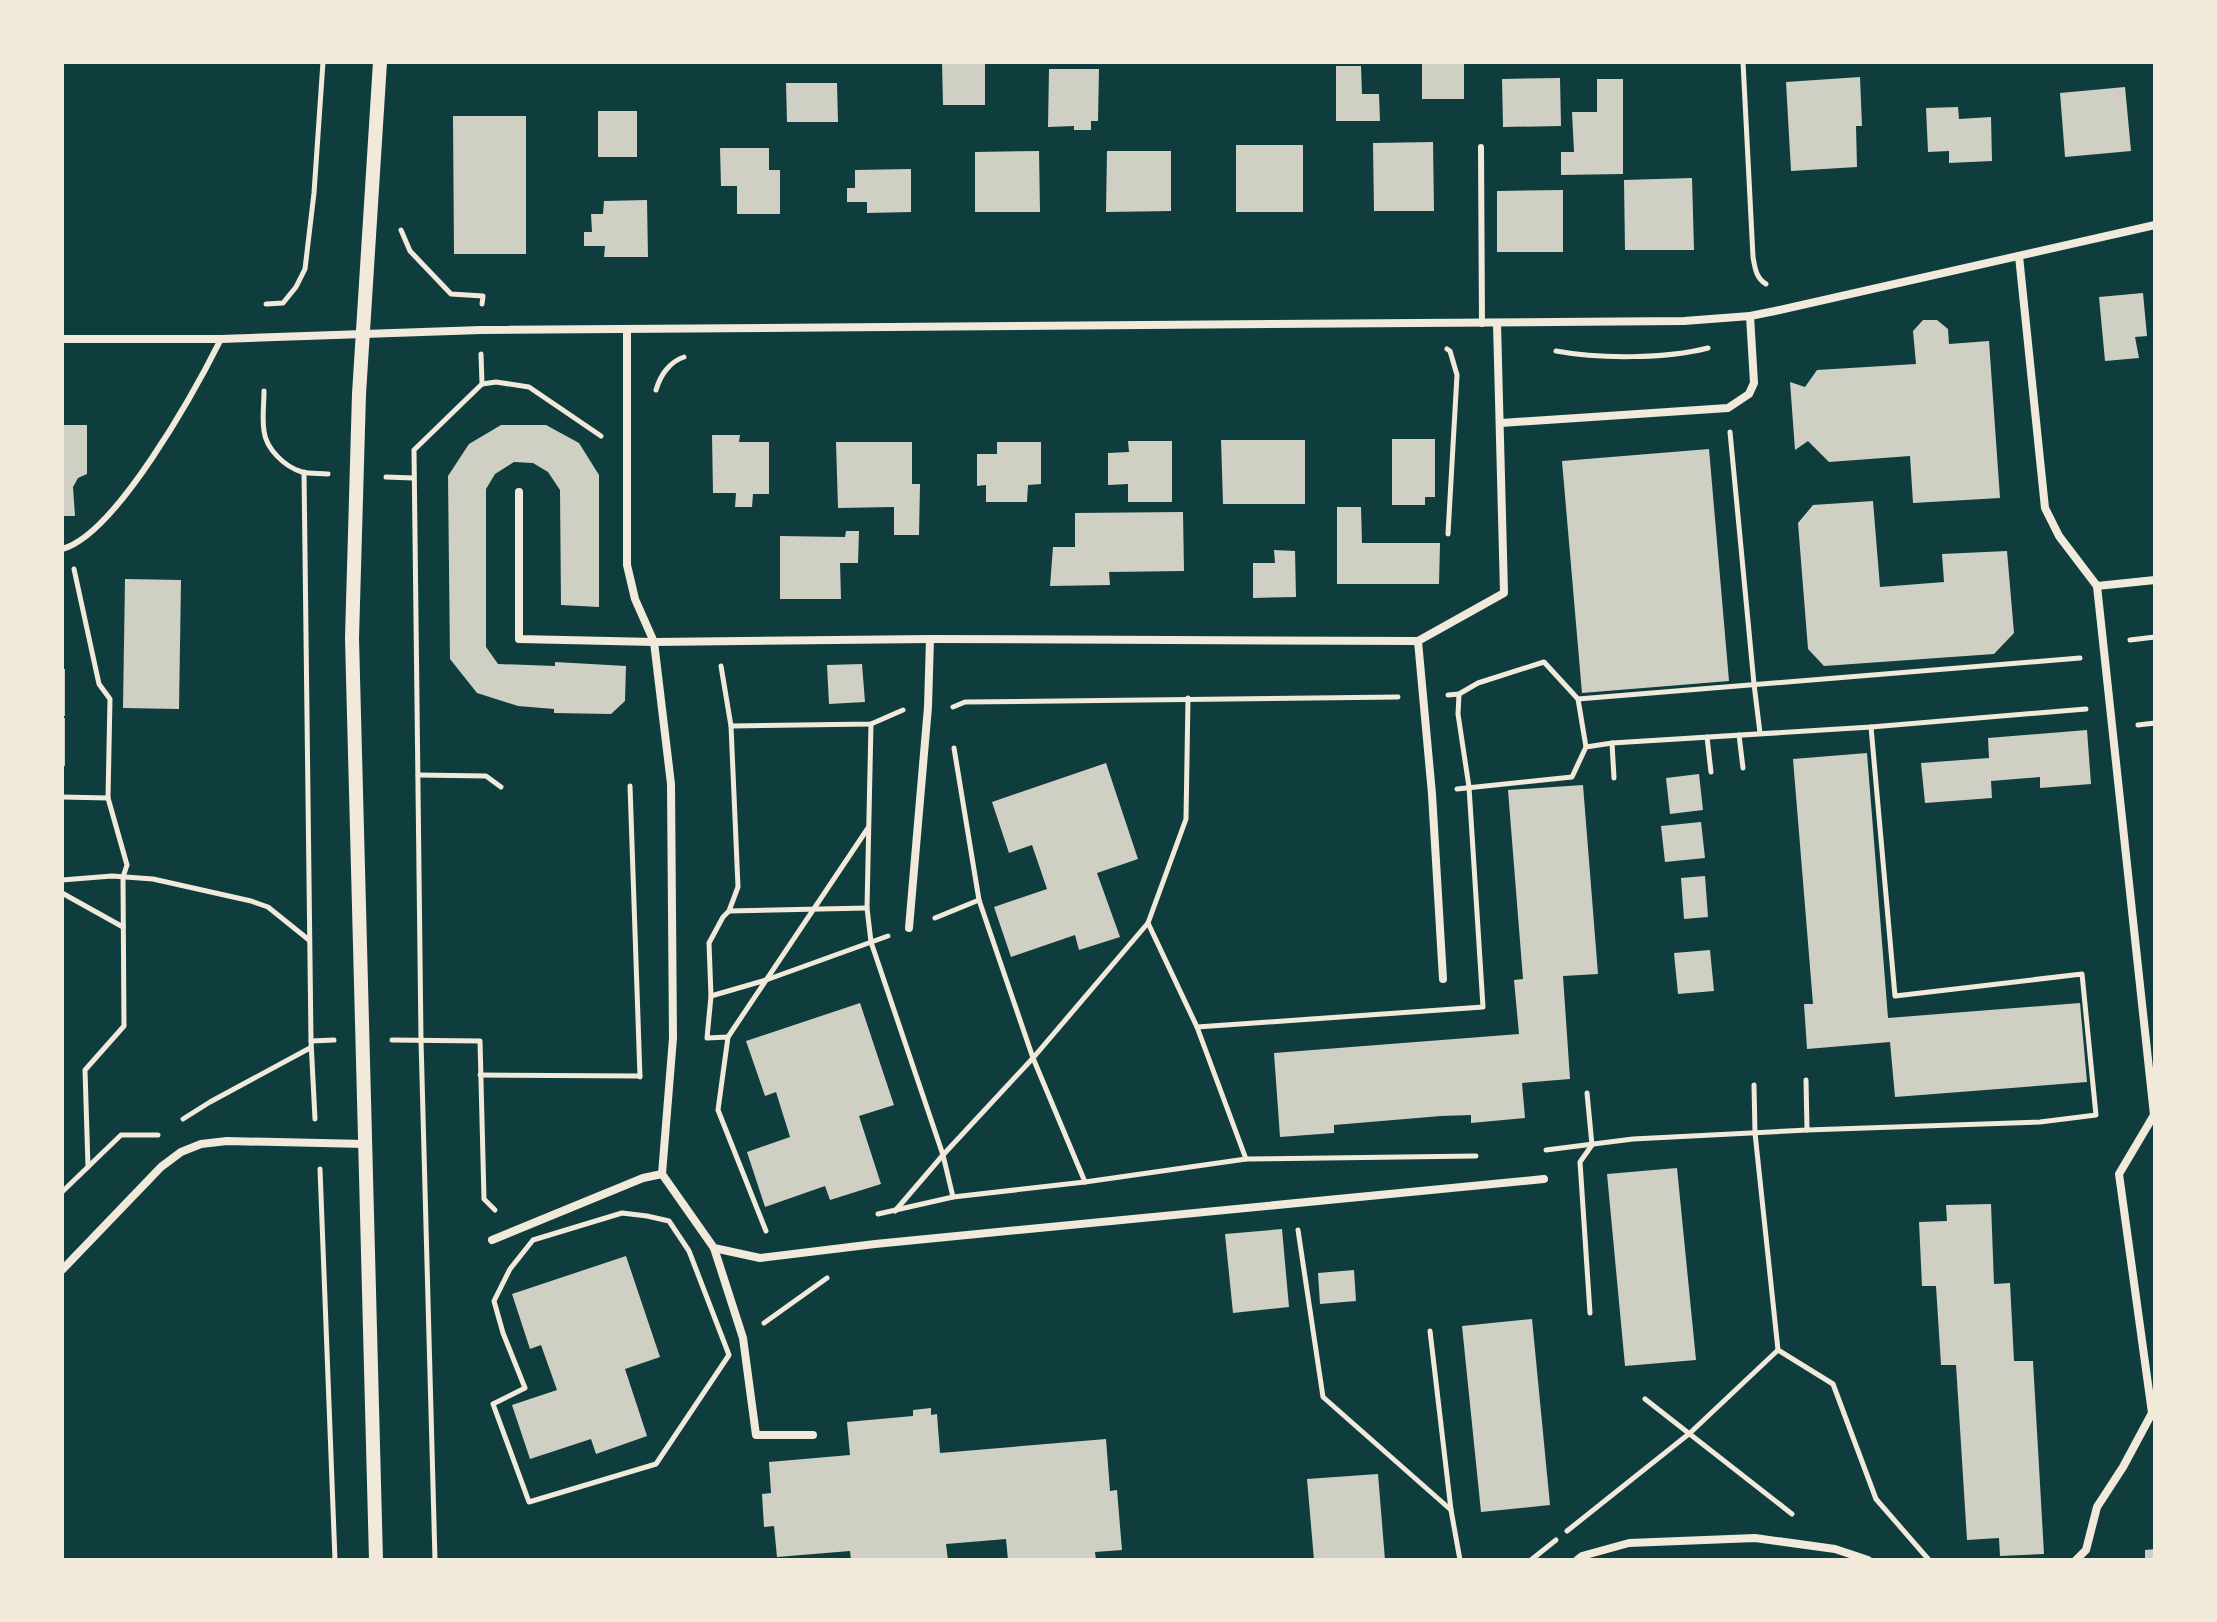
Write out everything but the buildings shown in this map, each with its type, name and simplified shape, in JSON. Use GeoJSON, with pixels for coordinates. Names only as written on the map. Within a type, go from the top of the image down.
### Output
{"type":"FeatureCollection","features":[{"type":"Feature","properties":{"kind":"street"},"geometry":{"type":"LineString","coordinates":[[376,1560],[352,638],[362,334],[380,62]]}},
{"type":"Feature","properties":{"kind":"street"},"geometry":{"type":"LineString","coordinates":[[62,339],[221,339],[481,330],[1684,321],[1775,311],[2155,225]]}},
{"type":"Feature","properties":{"kind":"street"},"geometry":{"type":"LineString","coordinates":[[2019,256],[2045,508],[2059,536],[2097,586],[2155,1115],[2119,1174],[2152,1413],[2097,1507],[2086,1550],[2076,1560]]}},
{"type":"Feature","properties":{"kind":"street"},"geometry":{"type":"LineString","coordinates":[[1501,423],[1728,408],[1749,394],[1754,383],[1750,316]]}},
{"type":"Feature","properties":{"kind":"street"},"geometry":{"type":"LineString","coordinates":[[519,492],[519,639],[654,642],[930,639],[1418,641],[1504,593],[1497,323]]}},
{"type":"Feature","properties":{"kind":"street"},"geometry":{"type":"LineString","coordinates":[[627,329],[627,565],[635,599],[654,642],[671,784],[673,1038],[662,1174],[714,1248],[743,1338],[756,1435],[813,1435]]}},
{"type":"Feature","properties":{"kind":"street"},"geometry":{"type":"LineString","coordinates":[[2097,586],[2155,580]]}},
{"type":"Feature","properties":{"kind":"street"},"geometry":{"type":"LineString","coordinates":[[909,928],[928,707],[930,639]]}},
{"type":"Feature","properties":{"kind":"street"},"geometry":{"type":"LineString","coordinates":[[1418,641],[1432,794],[1443,979]]}},
{"type":"Feature","properties":{"kind":"street"},"geometry":{"type":"LineString","coordinates":[[62,1270],[161,1167],[181,1152],[201,1144],[227,1141],[365,1144]]}},
{"type":"Feature","properties":{"kind":"street"},"geometry":{"type":"LineString","coordinates":[[492,1240],[643,1178],[662,1174]]}},
{"type":"Feature","properties":{"kind":"street"},"geometry":{"type":"LineString","coordinates":[[714,1248],[760,1258],[1544,1179]]}},
{"type":"Feature","properties":{"kind":"street"},"geometry":{"type":"LineString","coordinates":[[1577,1560],[1629,1543],[1755,1538],[1835,1549],[1868,1560]]}},
{"type":"Feature","properties":{"kind":"lane"},"geometry":{"type":"LineString","coordinates":[[1481,147],[1482,324]]}},
{"type":"Feature","properties":{"kind":"lane"},"geometry":{"type":"LineString","coordinates":[[66,548],[107,519],[197,386],[221,339]]}},
{"type":"Feature","properties":{"kind":"path"},"geometry":{"type":"LineString","coordinates":[[266,304],[283,303],[305,269],[323,62]]}},
{"type":"Feature","properties":{"kind":"path"},"geometry":{"type":"LineString","coordinates":[[1743,62],[1753,257],[1759,279],[1770,285],[1775,311]]}},
{"type":"Feature","properties":{"kind":"path"},"geometry":{"type":"LineString","coordinates":[[397,223],[410,251],[451,294],[483,296],[482,384]]}},
{"type":"Feature","properties":{"kind":"path"},"geometry":{"type":"LineString","coordinates":[[1550,350],[1581,356],[1683,354],[1752,341]]}},
{"type":"Feature","properties":{"kind":"path"},"geometry":{"type":"LineString","coordinates":[[1440,345],[1450,351],[1457,375],[1448,534]]}},
{"type":"Feature","properties":{"kind":"path"},"geometry":{"type":"LineString","coordinates":[[656,403],[656,387],[669,366],[680,357],[696,357]]}},
{"type":"Feature","properties":{"kind":"path"},"geometry":{"type":"LineString","coordinates":[[435,1560],[421,1040],[414,450],[482,384],[496,382],[529,387],[628,454]]}},
{"type":"Feature","properties":{"kind":"path"},"geometry":{"type":"LineString","coordinates":[[264,391],[263,430],[267,443],[290,467],[304,472],[333,474]]}},
{"type":"Feature","properties":{"kind":"path"},"geometry":{"type":"LineString","coordinates":[[1728,408],[1760,733]]}},
{"type":"Feature","properties":{"kind":"path"},"geometry":{"type":"LineString","coordinates":[[304,472],[311,1047],[318,1143],[335,1560]]}},
{"type":"Feature","properties":{"kind":"path"},"geometry":{"type":"LineString","coordinates":[[377,476],[413,478]]}},
{"type":"Feature","properties":{"kind":"path"},"geometry":{"type":"LineString","coordinates":[[66,548],[99,684],[110,699],[108,798],[127,865],[123,877],[124,1026],[85,1070],[88,1167]]}},
{"type":"Feature","properties":{"kind":"path"},"geometry":{"type":"LineString","coordinates":[[706,641],[722,669],[731,726],[738,887],[729,911],[709,943],[711,996],[707,1038],[728,1037]]}},
{"type":"Feature","properties":{"kind":"path"},"geometry":{"type":"LineString","coordinates":[[1578,699],[2086,658]]}},
{"type":"Feature","properties":{"kind":"path"},"geometry":{"type":"LineString","coordinates":[[731,726],[871,724],[910,707],[948,709],[965,702],[1459,694],[1478,683],[1544,662],[1578,699],[1586,747],[1572,777],[1469,787],[1432,794]]}},
{"type":"Feature","properties":{"kind":"path"},"geometry":{"type":"LineString","coordinates":[[1197,1027],[1483,1007],[1469,787],[1458,714],[1459,694]]}},
{"type":"Feature","properties":{"kind":"path"},"geometry":{"type":"LineString","coordinates":[[895,1211],[1033,1058],[1148,923],[1186,819],[1188,698]]}},
{"type":"Feature","properties":{"kind":"path"},"geometry":{"type":"LineString","coordinates":[[1586,747],[2110,707]]}},
{"type":"Feature","properties":{"kind":"path"},"geometry":{"type":"LineString","coordinates":[[948,709],[979,900],[1033,1058],[1085,1182]]}},
{"type":"Feature","properties":{"kind":"path"},"geometry":{"type":"LineString","coordinates":[[871,724],[867,908],[871,942],[943,1155],[953,1197]]}},
{"type":"Feature","properties":{"kind":"path"},"geometry":{"type":"LineString","coordinates":[[1536,1151],[1633,1139],[2040,1122],[2096,1115],[2082,974],[1895,996],[1871,727]]}},
{"type":"Feature","properties":{"kind":"path"},"geometry":{"type":"LineString","coordinates":[[1739,735],[1743,768]]}},
{"type":"Feature","properties":{"kind":"path"},"geometry":{"type":"LineString","coordinates":[[1707,737],[1711,772]]}},
{"type":"Feature","properties":{"kind":"path"},"geometry":{"type":"LineString","coordinates":[[1612,743],[1614,778]]}},
{"type":"Feature","properties":{"kind":"path"},"geometry":{"type":"LineString","coordinates":[[418,775],[486,776],[501,787]]}},
{"type":"Feature","properties":{"kind":"path"},"geometry":{"type":"LineString","coordinates":[[630,786],[640,1090]]}},
{"type":"Feature","properties":{"kind":"path"},"geometry":{"type":"LineString","coordinates":[[62,797],[108,798]]}},
{"type":"Feature","properties":{"kind":"path"},"geometry":{"type":"LineString","coordinates":[[766,1231],[718,1110],[728,1037],[868,827]]}},
{"type":"Feature","properties":{"kind":"path"},"geometry":{"type":"LineString","coordinates":[[62,880],[85,877],[153,879],[251,901],[268,907],[309,940]]}},
{"type":"Feature","properties":{"kind":"path"},"geometry":{"type":"LineString","coordinates":[[62,893],[124,927]]}},
{"type":"Feature","properties":{"kind":"path"},"geometry":{"type":"LineString","coordinates":[[711,996],[766,980],[979,900]]}},
{"type":"Feature","properties":{"kind":"path"},"geometry":{"type":"LineString","coordinates":[[729,911],[867,908]]}},
{"type":"Feature","properties":{"kind":"path"},"geometry":{"type":"LineString","coordinates":[[1148,923],[1197,1027],[1246,1159]]}},
{"type":"Feature","properties":{"kind":"path"},"geometry":{"type":"LineString","coordinates":[[480,1041],[484,1199],[516,1230]]}},
{"type":"Feature","properties":{"kind":"path"},"geometry":{"type":"LineString","coordinates":[[183,1119],[311,1047]]}},
{"type":"Feature","properties":{"kind":"path"},"geometry":{"type":"LineString","coordinates":[[480,1075],[640,1076]]}},
{"type":"Feature","properties":{"kind":"path"},"geometry":{"type":"LineString","coordinates":[[1806,1080],[1807,1130]]}},
{"type":"Feature","properties":{"kind":"path"},"geometry":{"type":"LineString","coordinates":[[1754,1085],[1755,1133],[1778,1350]]}},
{"type":"Feature","properties":{"kind":"path"},"geometry":{"type":"LineString","coordinates":[[1587,1093],[1592,1145],[1580,1162],[1590,1313]]}},
{"type":"Feature","properties":{"kind":"path"},"geometry":{"type":"LineString","coordinates":[[62,1192],[121,1135],[157,1136],[170,1128]]}},
{"type":"Feature","properties":{"kind":"path"},"geometry":{"type":"LineString","coordinates":[[870,1215],[953,1197],[1246,1159],[1479,1156]]}},
{"type":"Feature","properties":{"kind":"path"},"geometry":{"type":"LineString","coordinates":[[1294,1202],[1323,1397],[1451,1510]]}},
{"type":"Feature","properties":{"kind":"path"},"geometry":{"type":"LineString","coordinates":[[622,1213],[669,1221],[689,1251],[729,1355],[656,1464],[529,1502],[493,1404],[525,1388],[494,1301],[510,1269],[533,1240],[622,1213]]}},
{"type":"Feature","properties":{"kind":"path"},"geometry":{"type":"LineString","coordinates":[[743,1338],[875,1244]]}},
{"type":"Feature","properties":{"kind":"path"},"geometry":{"type":"LineString","coordinates":[[1430,1331],[1451,1510],[1460,1560]]}},
{"type":"Feature","properties":{"kind":"path"},"geometry":{"type":"LineString","coordinates":[[1607,1499],[1690,1433],[1778,1350]]}},
{"type":"Feature","properties":{"kind":"path"},"geometry":{"type":"LineString","coordinates":[[1778,1350],[1833,1384],[1876,1499],[1929,1560]]}},
{"type":"Feature","properties":{"kind":"path"},"geometry":{"type":"LineString","coordinates":[[1645,1399],[1835,1549]]}}]}
